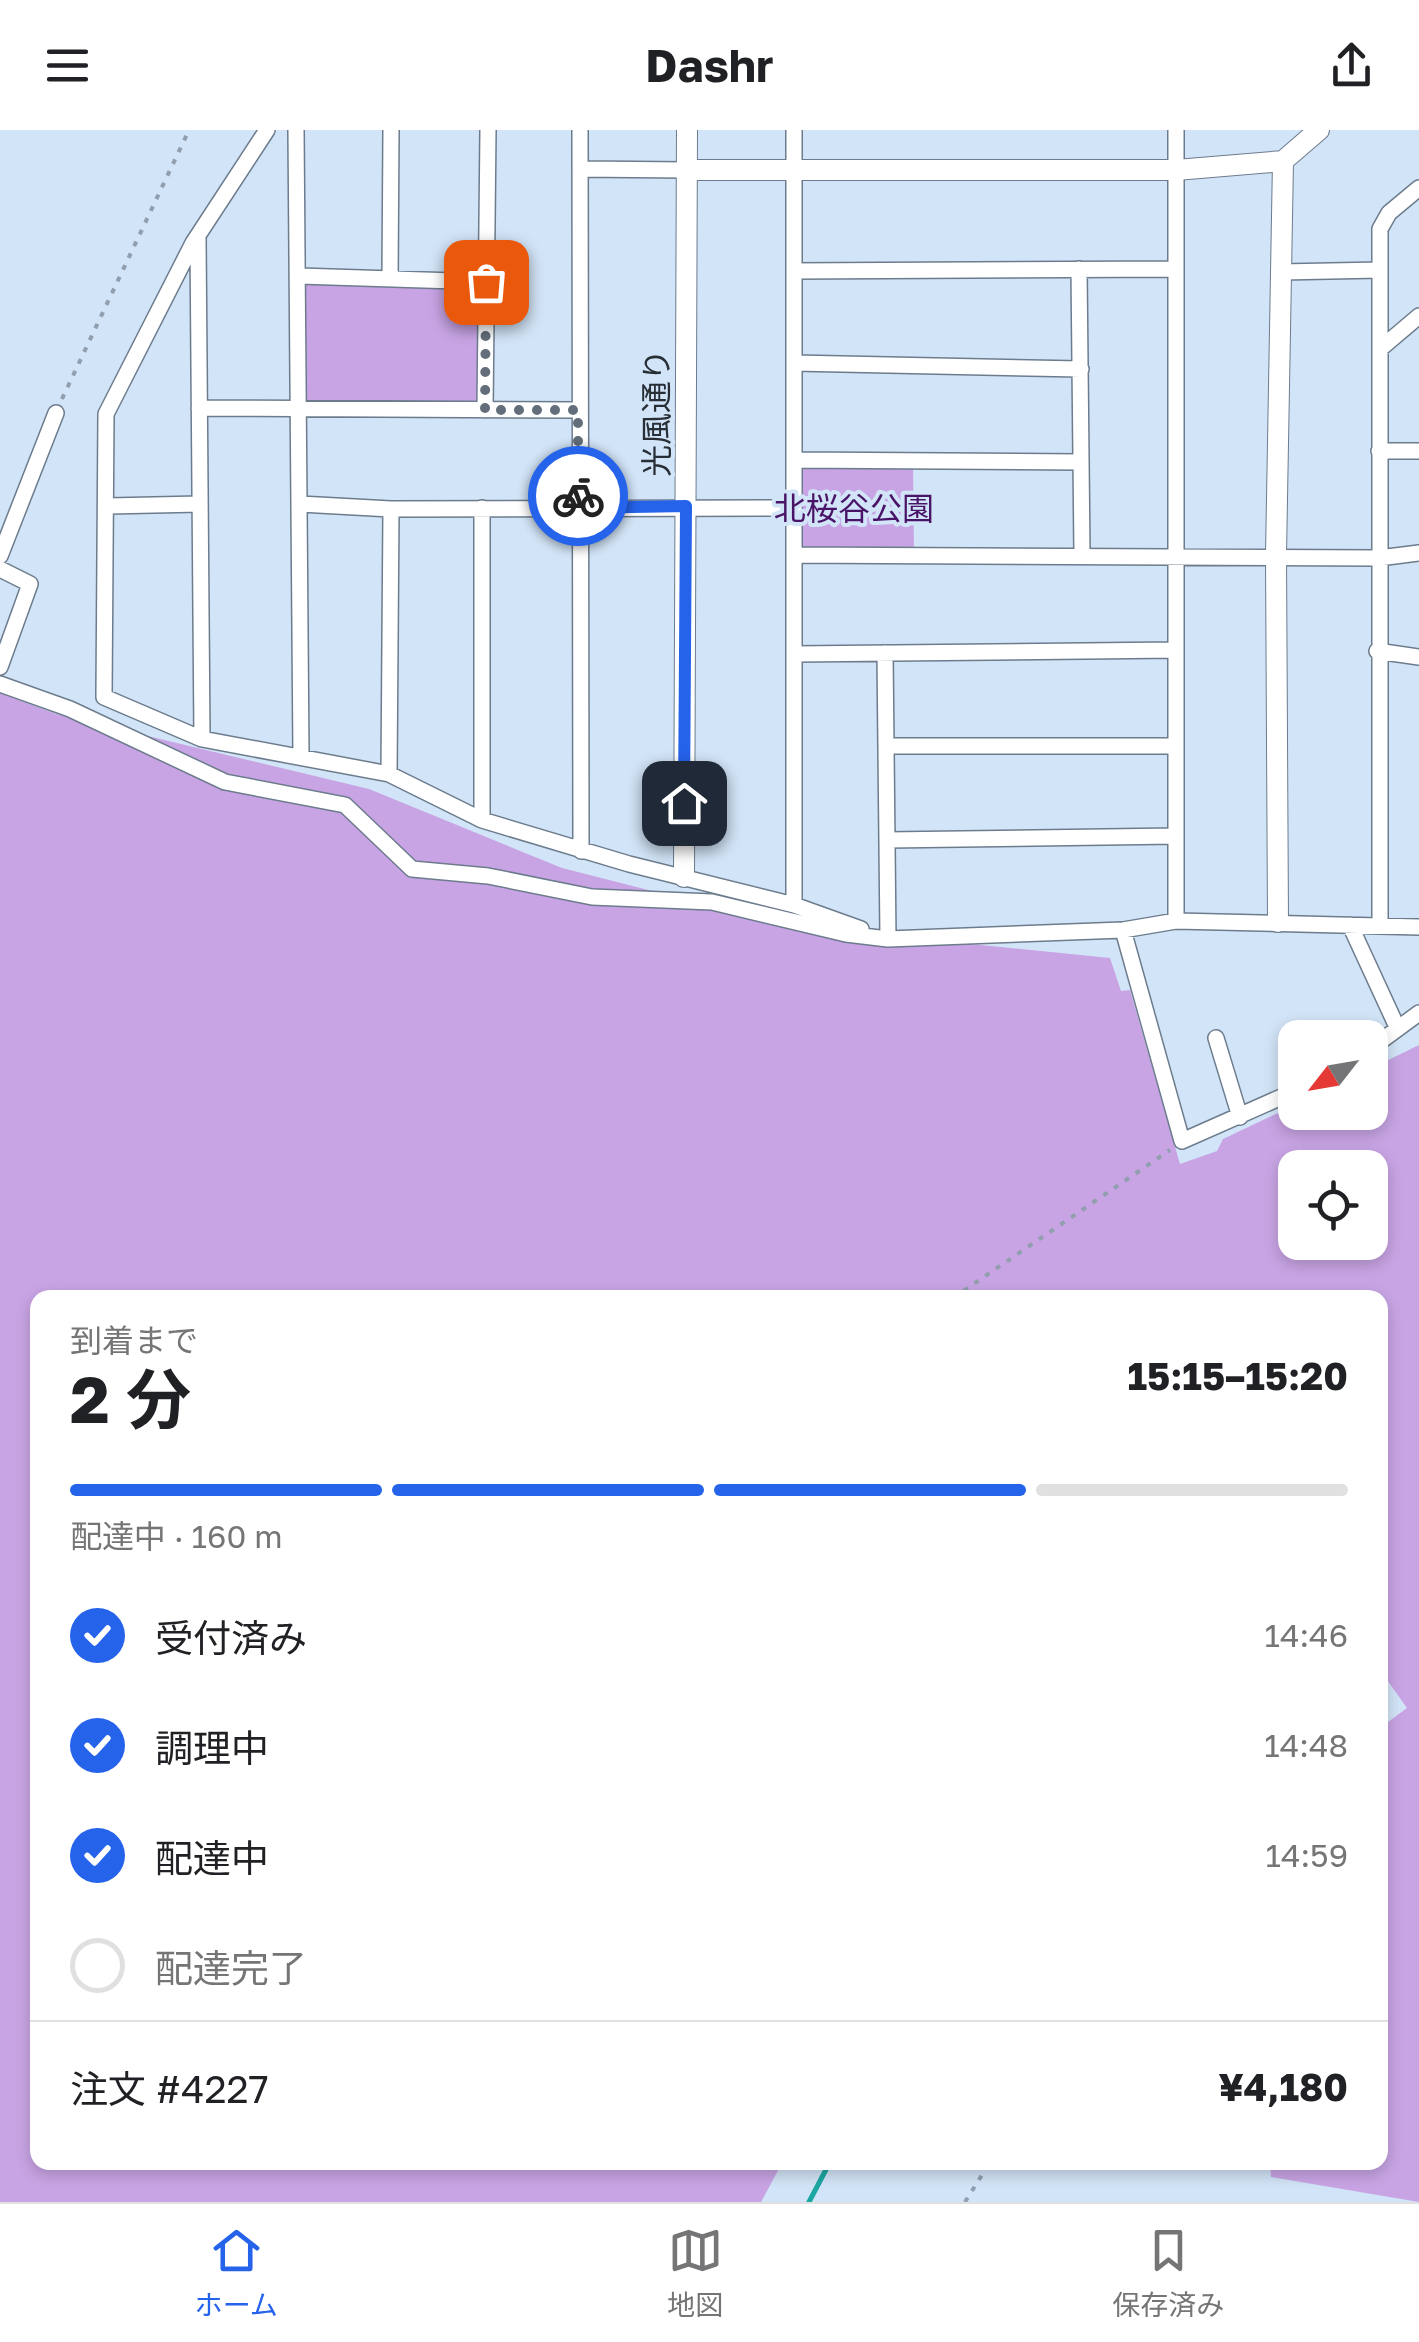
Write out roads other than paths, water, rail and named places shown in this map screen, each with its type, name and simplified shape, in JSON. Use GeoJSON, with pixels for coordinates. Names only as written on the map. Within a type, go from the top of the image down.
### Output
{"type":"FeatureCollection","features":[{"type":"Feature","properties":{"kind":"street"},"geometry":{"type":"LineString","coordinates":[[267,130],[198,236],[106,414],[104,696],[202,738],[388,774],[482,820],[794,905],[888,939]]}},
{"type":"Feature","properties":{"kind":"street"},"geometry":{"type":"LineString","coordinates":[[296,130],[301,756]]}},
{"type":"Feature","properties":{"kind":"street"},"geometry":{"type":"LineString","coordinates":[[390,279],[391,130]]}},
{"type":"Feature","properties":{"kind":"street"},"geometry":{"type":"LineString","coordinates":[[485,410],[488,130]]}},
{"type":"Feature","properties":{"kind":"street"},"geometry":{"type":"LineString","coordinates":[[580,130],[581,850]]}},
{"type":"Feature","properties":{"kind":"street","name":"光風通り"},"geometry":{"type":"LineString","coordinates":[[684,877],[687,130]]}},
{"type":"Feature","properties":{"kind":"street"},"geometry":{"type":"LineString","coordinates":[[794,130],[794,905]]}},
{"type":"Feature","properties":{"kind":"street"},"geometry":{"type":"LineString","coordinates":[[1176,130],[1176,921]]}},
{"type":"Feature","properties":{"kind":"street"},"geometry":{"type":"LineString","coordinates":[[580,170],[1176,170],[1283,161],[1319,130]]}},
{"type":"Feature","properties":{"kind":"street"},"geometry":{"type":"LineString","coordinates":[[1278,922],[1276,555],[1283,161]]}},
{"type":"Feature","properties":{"kind":"street"},"geometry":{"type":"LineString","coordinates":[[1380,924],[1380,229],[1390,212],[1419,188]]}},
{"type":"Feature","properties":{"kind":"street"},"geometry":{"type":"LineString","coordinates":[[198,236],[202,738]]}},
{"type":"Feature","properties":{"kind":"street"},"geometry":{"type":"LineString","coordinates":[[1080,269],[1082,554]]}},
{"type":"Feature","properties":{"kind":"street"},"geometry":{"type":"LineString","coordinates":[[794,271],[1176,270]]}},
{"type":"Feature","properties":{"kind":"street"},"geometry":{"type":"LineString","coordinates":[[1281,272],[1380,270]]}},
{"type":"Feature","properties":{"kind":"street"},"geometry":{"type":"LineString","coordinates":[[300,276],[486,282]]}},
{"type":"Feature","properties":{"kind":"street"},"geometry":{"type":"LineString","coordinates":[[1380,349],[1419,316]]}},
{"type":"Feature","properties":{"kind":"street"},"geometry":{"type":"LineString","coordinates":[[794,363],[1080,369]]}},
{"type":"Feature","properties":{"kind":"street"},"geometry":{"type":"LineString","coordinates":[[199,408],[578,410]]}},
{"type":"Feature","properties":{"kind":"street"},"geometry":{"type":"LineString","coordinates":[[0,556],[56,413]]}},
{"type":"Feature","properties":{"kind":"street"},"geometry":{"type":"LineString","coordinates":[[1380,452],[1419,451]]}},
{"type":"Feature","properties":{"kind":"street"},"geometry":{"type":"LineString","coordinates":[[794,460],[1082,462]]}},
{"type":"Feature","properties":{"kind":"street"},"geometry":{"type":"LineString","coordinates":[[108,506],[200,504]]}},
{"type":"Feature","properties":{"kind":"street"},"geometry":{"type":"LineString","coordinates":[[300,504],[391,508],[794,508]]}},
{"type":"Feature","properties":{"kind":"street"},"geometry":{"type":"LineString","coordinates":[[388,774],[391,508]]}},
{"type":"Feature","properties":{"kind":"street"},"geometry":{"type":"LineString","coordinates":[[482,508],[482,820]]}},
{"type":"Feature","properties":{"kind":"street"},"geometry":{"type":"LineString","coordinates":[[794,555],[1378,558],[1419,552]]}},
{"type":"Feature","properties":{"kind":"street"},"geometry":{"type":"LineString","coordinates":[[0,569],[30,584],[0,666]]}},
{"type":"Feature","properties":{"kind":"street"},"geometry":{"type":"LineString","coordinates":[[794,654],[1176,650]]}},
{"type":"Feature","properties":{"kind":"street"},"geometry":{"type":"LineString","coordinates":[[1377,651],[1419,658]]}},
{"type":"Feature","properties":{"kind":"street"},"geometry":{"type":"LineString","coordinates":[[885,653],[888,939]]}},
{"type":"Feature","properties":{"kind":"street"},"geometry":{"type":"LineString","coordinates":[[0,684],[70,709],[225,782],[345,806],[412,869],[488,876],[592,897],[712,902],[846,934],[888,939],[1122,930],[1176,921],[1419,927]]}},
{"type":"Feature","properties":{"kind":"street"},"geometry":{"type":"LineString","coordinates":[[886,746],[1176,746]]}},
{"type":"Feature","properties":{"kind":"street"},"geometry":{"type":"LineString","coordinates":[[887,840],[1176,836]]}},
{"type":"Feature","properties":{"kind":"street"},"geometry":{"type":"LineString","coordinates":[[1350,925],[1398,1027]]}},
{"type":"Feature","properties":{"kind":"street"},"geometry":{"type":"LineString","coordinates":[[1122,930],[1182,1141],[1278,1099]]}},
{"type":"Feature","properties":{"kind":"street"},"geometry":{"type":"LineString","coordinates":[[1388,1035],[1419,1014]]}},
{"type":"Feature","properties":{"kind":"street"},"geometry":{"type":"LineString","coordinates":[[1216,1038],[1240,1117]]}},
{"type":"Feature","properties":{"kind":"waterway"},"geometry":{"type":"LineString","coordinates":[[809,2202],[826,2170]]}},
{"type":"Feature","properties":{"kind":"park label","name":"北桜谷公園"},"geometry":{"type":"Point","coordinates":[854,508]}}]}
